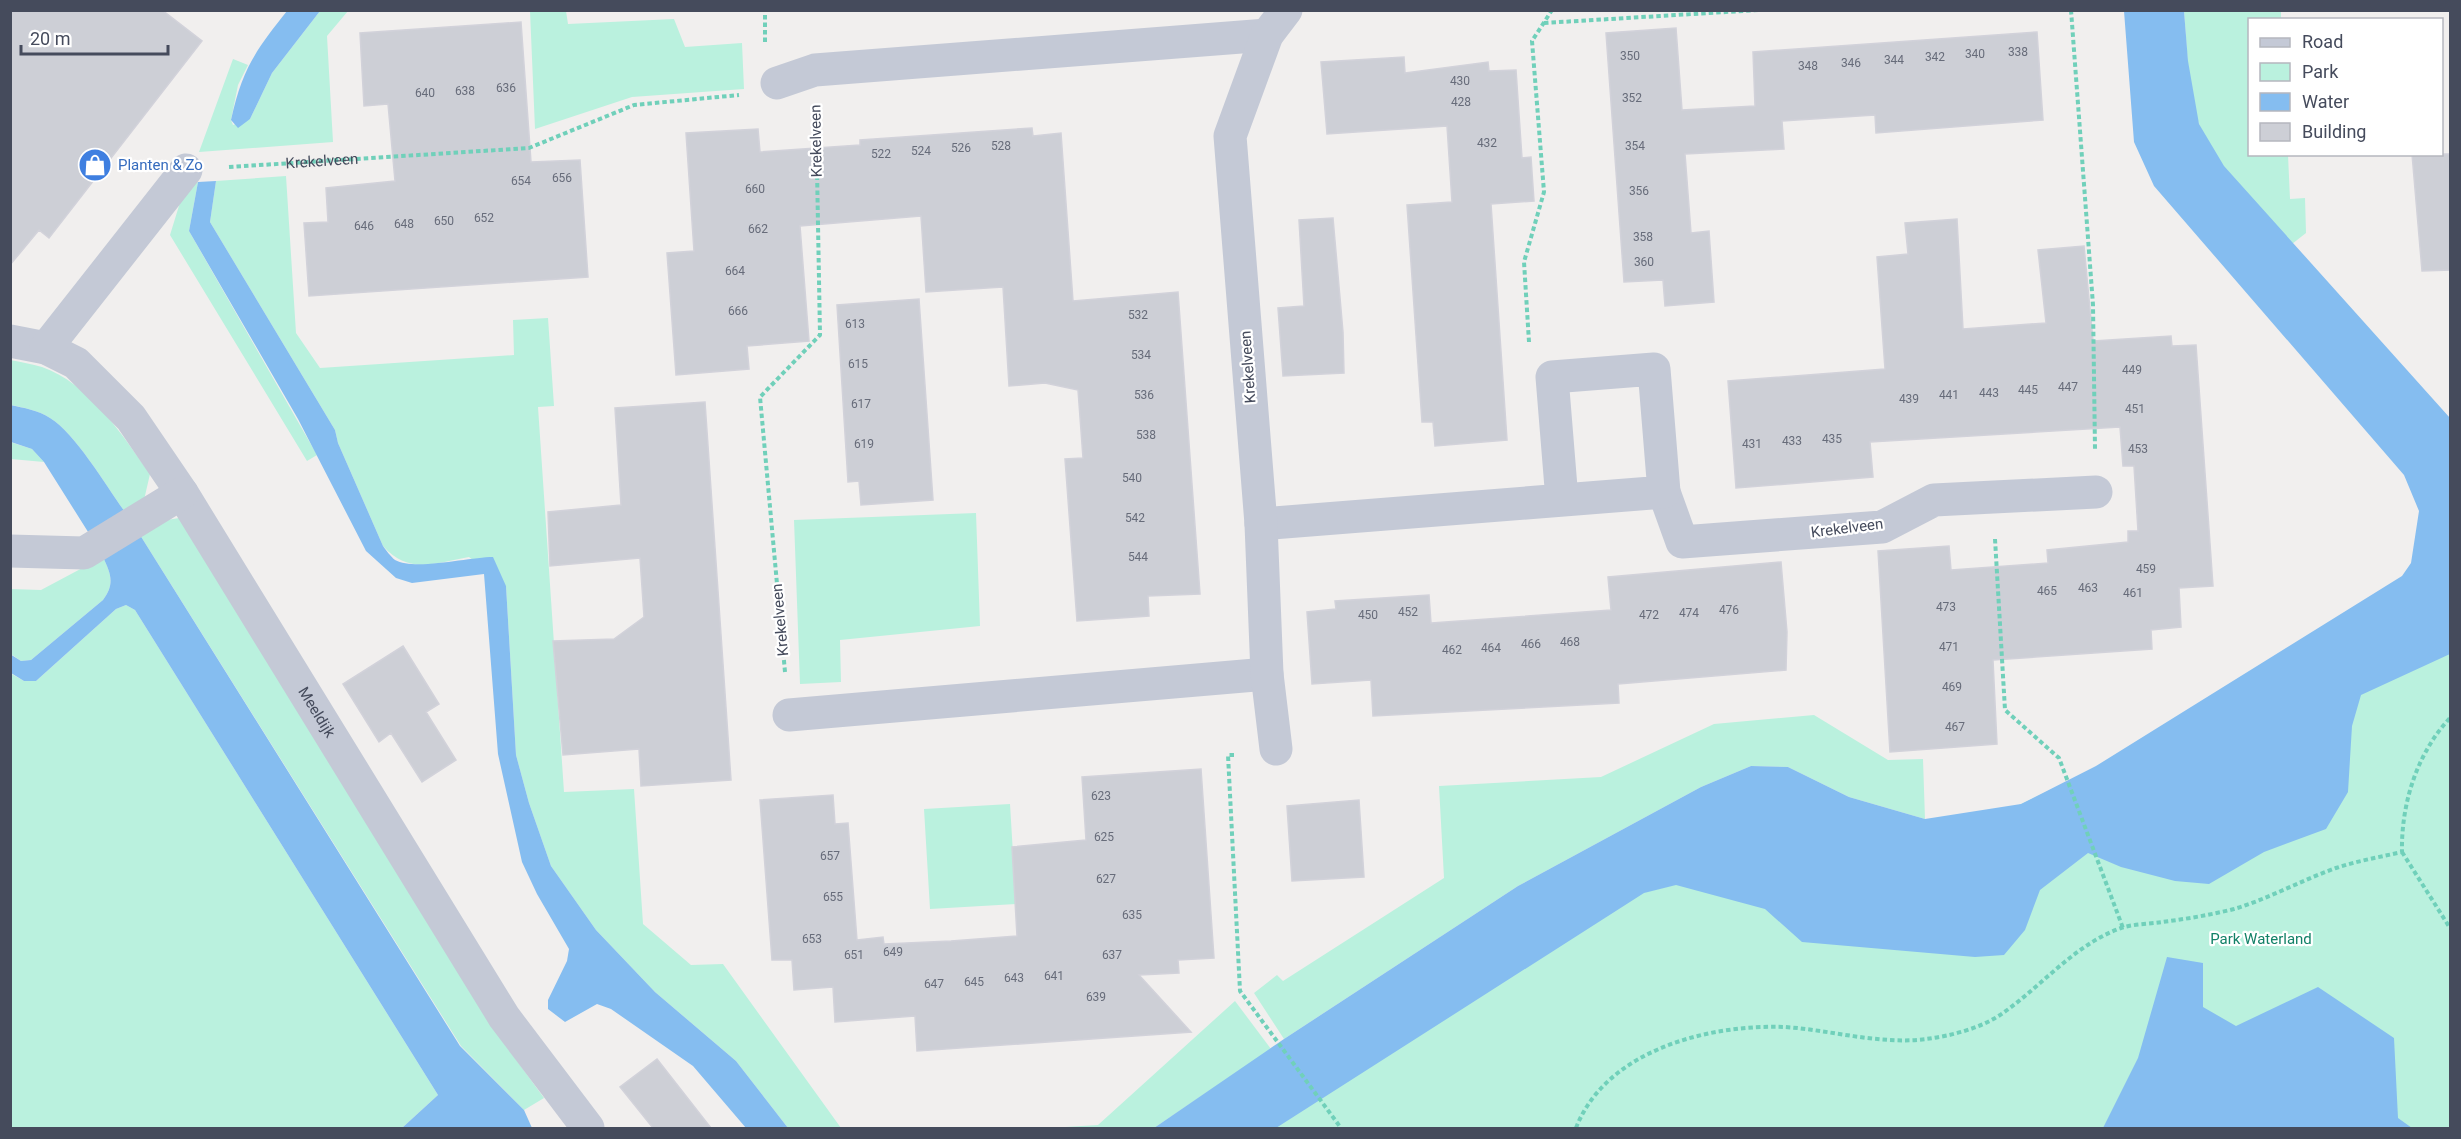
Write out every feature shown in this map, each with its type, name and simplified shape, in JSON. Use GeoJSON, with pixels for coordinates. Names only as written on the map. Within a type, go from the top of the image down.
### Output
{"type":"FeatureCollection","features":[{"type":"Feature","properties":{"kind":"street","name":"Krekelveen"},"geometry":{"type":"LineString","coordinates":[[777,83],[815,70],[1277,23],[1230,136],[1261,524],[1267,674],[1276,749]]}},
{"type":"Feature","properties":{"kind":"street"},"geometry":{"type":"LineString","coordinates":[[46,348],[186,170]]}},
{"type":"Feature","properties":{"kind":"street","name":"Meeldijk"},"geometry":{"type":"LineString","coordinates":[[10,341],[46,348],[76,363],[131,418],[182,493],[504,1017],[588,1128]]}},
{"type":"Feature","properties":{"kind":"street","name":"Krekelveen"},"geometry":{"type":"LineString","coordinates":[[1562,500],[1552,377],[1642,369],[1654,369],[1664,492],[1682,542],[1882,527],[1934,500],[2096,492]]}},
{"type":"Feature","properties":{"kind":"street"},"geometry":{"type":"LineString","coordinates":[[1261,524],[1664,492]]}},
{"type":"Feature","properties":{"kind":"street"},"geometry":{"type":"LineString","coordinates":[[10,551],[84,553],[146,512],[182,493]]}},
{"type":"Feature","properties":{"kind":"street"},"geometry":{"type":"LineString","coordinates":[[789,715],[1267,674]]}},
{"type":"Feature","properties":{"kind":"path"},"geometry":{"type":"LineString","coordinates":[[1530,353],[1524,262],[1544,192],[1532,41],[1552,10]]}},
{"type":"Feature","properties":{"kind":"path"},"geometry":{"type":"LineString","coordinates":[[1544,23],[1759,10]]}},
{"type":"Feature","properties":{"kind":"path"},"geometry":{"type":"LineString","coordinates":[[2071,10],[2093,305],[2096,492]]}},
{"type":"Feature","properties":{"kind":"path","name":"Krekelveen"},"geometry":{"type":"LineString","coordinates":[[789,715],[760,397],[820,335],[815,70]]}},
{"type":"Feature","properties":{"kind":"path","name":"Krekelveen"},"geometry":{"type":"LineString","coordinates":[[186,170],[529,148],[634,105],[731,98],[777,83]]}},
{"type":"Feature","properties":{"kind":"path"},"geometry":{"type":"LineString","coordinates":[[1993,497],[2005,710],[2059,758],[2122,928]]}},
{"type":"Feature","properties":{"kind":"path"},"geometry":{"type":"LineString","coordinates":[[2451,718],[2433,737],[2417,768],[2402,831],[2402,852],[2451,928]]}},
{"type":"Feature","properties":{"kind":"path"},"geometry":{"type":"LineString","coordinates":[[1276,749],[1228,755],[1240,991],[1341,1128]]}},
{"type":"Feature","properties":{"kind":"path"},"geometry":{"type":"LineString","coordinates":[[1576,1128],[1582,1113],[1599,1090],[1635,1062],[1674,1043],[1719,1030],[1785,1027],[1885,1040],[1925,1040],[1967,1030],[2002,1014],[2076,951],[2122,928],[2194,918],[2236,908],[2338,867],[2402,852]]}},
{"type":"Feature","properties":{"kind":"green space"},"geometry":{"type":"Polygon","coordinates":[[[320,11],[348,11],[327,36],[333,142],[199,152],[233,59],[248,65],[238,85],[231,120],[233,125],[250,119],[272,73],[320,11]]]}},
{"type":"Feature","properties":{"kind":"green space"},"geometry":{"type":"Polygon","coordinates":[[[530,11],[566,11],[568,24],[674,19],[685,47],[742,43],[744,89],[632,97],[535,129],[530,11]]]}},
{"type":"Feature","properties":{"kind":"green space"},"geometry":{"type":"Polygon","coordinates":[[[2184,11],[2281,11],[2281,18],[2248,18],[2248,156],[2288,156],[2290,199],[2305,198],[2306,233],[2292,244],[2240,187],[2206,140],[2195,111],[2188,68],[2184,11]]]}},
{"type":"Feature","properties":{"kind":"green space"},"geometry":{"type":"Polygon","coordinates":[[[286,176],[296,333],[320,368],[514,355],[513,320],[548,318],[554,406],[538,407],[564,792],[634,789],[643,924],[691,965],[723,964],[841,1128],[788,1128],[736,1061],[655,992],[596,930],[551,866],[529,803],[516,755],[506,586],[469,557],[434,564],[413,564],[393,555],[383,546],[338,443],[335,430],[210,222],[216,181],[286,176]]]}},
{"type":"Feature","properties":{"kind":"green space"},"geometry":{"type":"Polygon","coordinates":[[[198,182],[189,231],[317,455],[307,461],[170,235],[186,183],[198,182]]]}},
{"type":"Feature","properties":{"kind":"green space"},"geometry":{"type":"Polygon","coordinates":[[[10,360],[42,367],[59,375],[75,385],[104,412],[150,474],[144,500],[125,512],[90,461],[60,426],[41,413],[11,405],[10,360]]]}},
{"type":"Feature","properties":{"kind":"green space"},"geometry":{"type":"Polygon","coordinates":[[[10,442],[32,449],[44,462],[11,459],[10,442]]]}},
{"type":"Feature","properties":{"kind":"green space"},"geometry":{"type":"Polygon","coordinates":[[[976,513],[980,626],[840,640],[841,682],[800,684],[794,520],[976,513]]]}},
{"type":"Feature","properties":{"kind":"green space"},"geometry":{"type":"Polygon","coordinates":[[[179,518],[493,1028],[544,1098],[524,1110],[461,1046],[140,535],[161,521],[179,518]]]}},
{"type":"Feature","properties":{"kind":"green space"},"geometry":{"type":"Polygon","coordinates":[[[103,557],[108,569],[110,584],[103,600],[31,660],[21,661],[11,654],[11,589],[41,590],[103,557]]]}},
{"type":"Feature","properties":{"kind":"green space","name":"Park Waterland"},"geometry":{"type":"Polygon","coordinates":[[[2450,596],[2450,1128],[1216,1128],[1682,841],[1887,869],[2450,596]]]}},
{"type":"Feature","properties":{"kind":"green space"},"geometry":{"type":"Polygon","coordinates":[[[126,605],[135,610],[438,1095],[402,1128],[11,1128],[10,673],[24,681],[36,681],[116,609],[126,605]]]}},
{"type":"Feature","properties":{"kind":"green space"},"geometry":{"type":"Polygon","coordinates":[[[1814,715],[1888,760],[1923,759],[1925,819],[1849,797],[1788,767],[1751,766],[1701,787],[1518,886],[1284,1039],[1254,993],[1277,975],[1283,981],[1444,878],[1439,786],[1601,777],[1714,724],[1814,715]]]}},
{"type":"Feature","properties":{"kind":"green space"},"geometry":{"type":"Polygon","coordinates":[[[1010,804],[1016,904],[930,909],[924,809],[1010,804]]]}},
{"type":"Feature","properties":{"kind":"green space"},"geometry":{"type":"Polygon","coordinates":[[[1235,1001],[1271,1049],[1154,1128],[1049,1128],[1098,1125],[1235,1001]]]}},
{"type":"Feature","properties":{"kind":"water"},"geometry":{"type":"Polygon","coordinates":[[[287,11],[320,11],[272,73],[250,119],[238,128],[231,120],[245,74],[266,38],[287,11]]]}},
{"type":"Feature","properties":{"kind":"water"},"geometry":{"type":"Polygon","coordinates":[[[2124,11],[2184,11],[2188,61],[2199,124],[2224,166],[2450,418],[2450,654],[2361,695],[2352,726],[2348,792],[2326,829],[2264,852],[2209,884],[2175,881],[2121,867],[2088,853],[2040,890],[2025,930],[2004,955],[1975,957],[1802,942],[1765,909],[1676,885],[1644,893],[1276,1128],[1154,1128],[1284,1039],[1518,886],[1701,787],[1751,766],[1788,767],[1849,797],[1925,819],[2021,804],[2096,766],[2402,576],[2411,563],[2419,511],[2404,475],[2154,186],[2134,142],[2124,11]]]}},
{"type":"Feature","properties":{"kind":"water"},"geometry":{"type":"Polygon","coordinates":[[[216,181],[210,222],[335,430],[338,443],[383,546],[395,560],[404,563],[428,564],[493,557],[506,586],[516,755],[529,803],[551,866],[596,930],[655,992],[736,1061],[788,1128],[746,1128],[693,1066],[611,1009],[597,1004],[565,1022],[548,1009],[548,1000],[567,961],[569,949],[537,894],[522,862],[498,754],[484,574],[412,583],[396,578],[366,551],[298,419],[189,231],[198,182],[216,181]]]}},
{"type":"Feature","properties":{"kind":"water"},"geometry":{"type":"Polygon","coordinates":[[[10,405],[41,413],[60,426],[90,461],[125,512],[90,535],[44,462],[32,449],[11,442],[10,405]]]}},
{"type":"Feature","properties":{"kind":"water"},"geometry":{"type":"Polygon","coordinates":[[[140,535],[460,1046],[524,1110],[532,1128],[402,1128],[438,1095],[135,610],[126,605],[116,609],[36,681],[24,681],[11,673],[10,654],[21,661],[31,660],[103,600],[109,589],[110,579],[103,557],[140,535]]]}},
{"type":"Feature","properties":{"kind":"water"},"geometry":{"type":"Polygon","coordinates":[[[2167,957],[2203,963],[2203,1007],[2236,1026],[2318,987],[2394,1038],[2398,1118],[2412,1128],[2103,1128],[2138,1058],[2167,957]]]}},
{"type":"Feature","properties":{"kind":"building"},"geometry":{"type":"Polygon","coordinates":[[[10,10],[162,10],[202,41],[49,238],[39,230],[10,265],[10,10]]]}},
{"type":"Feature","properties":{"kind":"building"},"geometry":{"type":"Polygon","coordinates":[[[521,22],[531,162],[580,160],[588,277],[309,296],[304,223],[328,222],[326,188],[395,181],[388,104],[364,106],[360,33],[521,22]]]}},
{"type":"Feature","properties":{"kind":"building"},"geometry":{"type":"Polygon","coordinates":[[[1676,28],[1682,110],[1755,106],[1753,52],[2037,32],[2043,120],[1876,133],[1875,115],[1782,121],[1784,149],[1685,154],[1691,233],[1709,231],[1714,302],[1665,306],[1663,280],[1624,282],[1606,33],[1676,28]]]}},
{"type":"Feature","properties":{"kind":"building"},"geometry":{"type":"Polygon","coordinates":[[[1404,57],[1405,73],[1488,62],[1489,71],[1516,70],[1522,158],[1531,157],[1534,201],[1491,204],[1507,440],[1435,446],[1433,422],[1422,422],[1407,205],[1452,202],[1447,126],[1327,134],[1321,62],[1404,57]]]}},
{"type":"Feature","properties":{"kind":"building"},"geometry":{"type":"Polygon","coordinates":[[[1032,128],[1033,136],[1061,133],[1073,301],[1178,292],[1200,594],[1148,596],[1149,616],[1077,621],[1065,459],[1083,458],[1078,390],[1045,383],[1009,386],[1003,287],[926,292],[921,216],[800,226],[809,341],[747,346],[749,369],[676,375],[667,253],[694,251],[686,133],[758,129],[760,152],[860,145],[860,140],[1032,128]]]}},
{"type":"Feature","properties":{"kind":"building"},"geometry":{"type":"Polygon","coordinates":[[[2451,154],[2451,270],[2422,271],[2412,156],[2451,154]]]}},
{"type":"Feature","properties":{"kind":"building"},"geometry":{"type":"Polygon","coordinates":[[[1333,218],[1343,332],[1344,373],[1283,376],[1278,308],[1304,306],[1299,220],[1333,218]]]}},
{"type":"Feature","properties":{"kind":"building"},"geometry":{"type":"Polygon","coordinates":[[[1957,219],[1963,329],[2046,323],[2038,250],[2084,246],[2093,341],[2171,336],[2172,346],[2196,345],[2213,586],[2179,588],[2181,627],[2151,630],[2152,649],[1993,660],[1997,744],[1890,752],[1878,551],[1949,546],[1951,570],[2048,563],[2047,550],[2128,542],[2128,531],[2138,531],[2134,466],[2123,466],[2120,427],[1870,442],[1873,477],[1736,488],[1728,381],[1885,369],[1877,257],[1908,254],[1905,223],[1957,219]]]}},
{"type":"Feature","properties":{"kind":"building"},"geometry":{"type":"Polygon","coordinates":[[[919,299],[933,500],[861,505],[859,481],[848,482],[837,305],[919,299]]]}},
{"type":"Feature","properties":{"kind":"building"},"geometry":{"type":"Polygon","coordinates":[[[705,402],[731,780],[641,786],[639,749],[563,755],[553,641],[614,639],[644,617],[640,558],[550,566],[548,512],[621,505],[615,408],[705,402]]]}},
{"type":"Feature","properties":{"kind":"building"},"geometry":{"type":"Polygon","coordinates":[[[1781,562],[1787,632],[1786,670],[1618,684],[1619,703],[1373,716],[1371,680],[1312,684],[1307,612],[1336,609],[1335,601],[1429,595],[1431,623],[1611,610],[1608,577],[1781,562]]]}},
{"type":"Feature","properties":{"kind":"building"},"geometry":{"type":"Polygon","coordinates":[[[403,646],[439,704],[426,712],[456,760],[422,782],[391,733],[379,742],[343,684],[403,646]]]}},
{"type":"Feature","properties":{"kind":"building"},"geometry":{"type":"Polygon","coordinates":[[[1201,769],[1214,958],[1178,960],[1179,973],[1139,975],[1191,1032],[917,1051],[915,1016],[835,1022],[833,987],[794,990],[792,960],[772,960],[760,800],[833,795],[835,824],[848,823],[857,940],[883,937],[884,944],[951,941],[1017,936],[1012,847],[1086,840],[1082,777],[1201,769]]]}},
{"type":"Feature","properties":{"kind":"building"},"geometry":{"type":"Polygon","coordinates":[[[1359,800],[1364,877],[1292,881],[1287,806],[1359,800]]]}},
{"type":"Feature","properties":{"kind":"building"},"geometry":{"type":"Polygon","coordinates":[[[657,1059],[711,1128],[653,1128],[620,1087],[657,1059]]]}},
{"type":"Feature","properties":{"kind":"place","name":"Planten & Zo"},"geometry":{"type":"Point","coordinates":[95,165]}}]}
